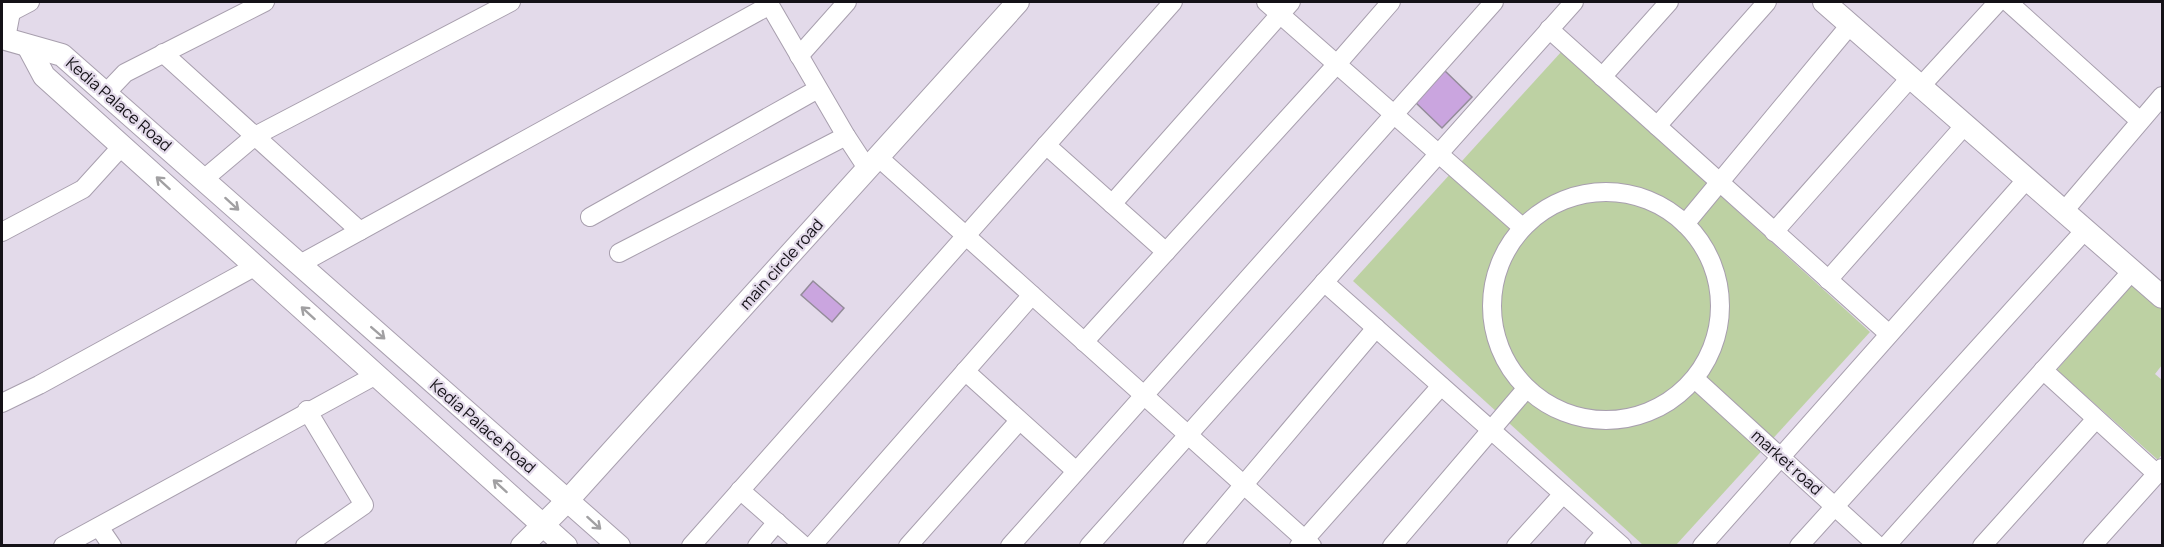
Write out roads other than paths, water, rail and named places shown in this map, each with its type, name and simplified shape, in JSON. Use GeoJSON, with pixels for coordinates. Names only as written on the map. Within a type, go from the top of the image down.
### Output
{"type":"FeatureCollection","features":[{"type":"Feature","properties":{"kind":"street"},"geometry":{"type":"LineString","coordinates":[[28,46],[4,38],[7,7],[30,2]]}},
{"type":"Feature","properties":{"kind":"street"},"geometry":{"type":"LineString","coordinates":[[106,93],[125,73],[265,2]]}},
{"type":"Feature","properties":{"kind":"street"},"geometry":{"type":"LineString","coordinates":[[204,178],[255,136],[511,2]]}},
{"type":"Feature","properties":{"kind":"street"},"geometry":{"type":"LineString","coordinates":[[799,56],[847,2]]}},
{"type":"Feature","properties":{"kind":"street","name":"main circle road"},"geometry":{"type":"LineString","coordinates":[[522,546],[568,500],[1018,2]]}},
{"type":"Feature","properties":{"kind":"street"},"geometry":{"type":"LineString","coordinates":[[691,546],[1173,2]]}},
{"type":"Feature","properties":{"kind":"street"},"geometry":{"type":"LineString","coordinates":[[1266,2],[1286,8],[1337,64],[1522,227]]}},
{"type":"Feature","properties":{"kind":"street"},"geometry":{"type":"LineString","coordinates":[[1084,342],[1391,2]]}},
{"type":"Feature","properties":{"kind":"street"},"geometry":{"type":"LineString","coordinates":[[1010,546],[1494,2]]}},
{"type":"Feature","properties":{"kind":"street"},"geometry":{"type":"LineString","coordinates":[[1089,546],[1574,2]]}},
{"type":"Feature","properties":{"kind":"street"},"geometry":{"type":"LineString","coordinates":[[1602,77],[1669,2]]}},
{"type":"Feature","properties":{"kind":"street"},"geometry":{"type":"LineString","coordinates":[[1656,126],[1767,2]]}},
{"type":"Feature","properties":{"kind":"street"},"geometry":{"type":"LineString","coordinates":[[1824,2],[2132,271],[2160,291]]}},
{"type":"Feature","properties":{"kind":"street"},"geometry":{"type":"LineString","coordinates":[[1774,231],[1916,82],[1998,2]]}},
{"type":"Feature","properties":{"kind":"street"},"geometry":{"type":"LineString","coordinates":[[2008,2],[2140,121]]}},
{"type":"Feature","properties":{"kind":"street"},"geometry":{"type":"LineString","coordinates":[[300,264],[769,3],[846,136],[873,163],[966,236],[1244,484],[1305,543],[1441,386]]}},
{"type":"Feature","properties":{"kind":"street"},"geometry":{"type":"LineString","coordinates":[[1112,204],[1286,8]]}},
{"type":"Feature","properties":{"kind":"street"},"geometry":{"type":"LineString","coordinates":[[1685,224],[1850,25]]}},
{"type":"Feature","properties":{"kind":"street"},"geometry":{"type":"LineString","coordinates":[[1549,29],[1889,334]]}},
{"type":"Feature","properties":{"kind":"street","name":"Kedia Palace Road"},"geometry":{"type":"LineString","coordinates":[[28,46],[62,55],[619,546]]}},
{"type":"Feature","properties":{"kind":"street","name":"Kedia Palace Road"},"geometry":{"type":"LineString","coordinates":[[28,46],[44,76],[566,546]]}},
{"type":"Feature","properties":{"kind":"street"},"geometry":{"type":"LineString","coordinates":[[163,53],[360,231]]}},
{"type":"Feature","properties":{"kind":"street"},"geometry":{"type":"LineString","coordinates":[[590,217],[819,89]]}},
{"type":"Feature","properties":{"kind":"street"},"geometry":{"type":"LineString","coordinates":[[2064,211],[2163,96]]}},
{"type":"Feature","properties":{"kind":"street"},"geometry":{"type":"LineString","coordinates":[[1828,280],[1965,125]]}},
{"type":"Feature","properties":{"kind":"street"},"geometry":{"type":"LineString","coordinates":[[619,253],[846,136]]}},
{"type":"Feature","properties":{"kind":"street"},"geometry":{"type":"LineString","coordinates":[[1046,145],[1166,252]]}},
{"type":"Feature","properties":{"kind":"street"},"geometry":{"type":"LineString","coordinates":[[2,232],[83,189],[122,146]]}},
{"type":"Feature","properties":{"kind":"street"},"geometry":{"type":"LineString","coordinates":[[1702,546],[2026,178]]}},
{"type":"Feature","properties":{"kind":"street"},"geometry":{"type":"LineString","coordinates":[[1616,192],[1641,198],[1665,209],[1685,224],[1703,246],[1714,270],[1720,297],[1719,324],[1712,350],[1695,379],[1672,401],[1644,415],[1613,421],[1581,418],[1562,411],[1552,407],[1526,388],[1508,365],[1496,338],[1491,309],[1494,279],[1505,251],[1522,227],[1542,211],[1565,199],[1590,193],[1616,192]]}},
{"type":"Feature","properties":{"kind":"street"},"geometry":{"type":"LineString","coordinates":[[1799,546],[2086,230]]}},
{"type":"Feature","properties":{"kind":"street"},"geometry":{"type":"LineString","coordinates":[[2,403],[256,266]]}},
{"type":"Feature","properties":{"kind":"street"},"geometry":{"type":"LineString","coordinates":[[1886,546],[2132,271]]}},
{"type":"Feature","properties":{"kind":"street"},"geometry":{"type":"LineString","coordinates":[[1324,282],[1622,546]]}},
{"type":"Feature","properties":{"kind":"street"},"geometry":{"type":"LineString","coordinates":[[812,546],[1032,295]]}},
{"type":"Feature","properties":{"kind":"street"},"geometry":{"type":"LineString","coordinates":[[1192,546],[1376,328]]}},
{"type":"Feature","properties":{"kind":"street"},"geometry":{"type":"LineString","coordinates":[[2043,370],[2096,419],[2160,471],[2092,546]]}},
{"type":"Feature","properties":{"kind":"street"},"geometry":{"type":"LineString","coordinates":[[965,372],[1076,471]]}},
{"type":"Feature","properties":{"kind":"street"},"geometry":{"type":"LineString","coordinates":[[63,546],[307,410],[376,375]]}},
{"type":"Feature","properties":{"kind":"street","name":"market road"},"geometry":{"type":"LineString","coordinates":[[1695,379],[1878,546]]}},
{"type":"Feature","properties":{"kind":"street"},"geometry":{"type":"LineString","coordinates":[[1392,546],[1526,388]]}},
{"type":"Feature","properties":{"kind":"street"},"geometry":{"type":"LineString","coordinates":[[305,546],[364,504],[307,410]]}},
{"type":"Feature","properties":{"kind":"street"},"geometry":{"type":"LineString","coordinates":[[1982,546],[2096,419]]}},
{"type":"Feature","properties":{"kind":"street"},"geometry":{"type":"LineString","coordinates":[[908,546],[1019,421]]}},
{"type":"Feature","properties":{"kind":"street"},"geometry":{"type":"LineString","coordinates":[[740,490],[804,546]]}},
{"type":"Feature","properties":{"kind":"street"},"geometry":{"type":"LineString","coordinates":[[1516,546],[1563,494]]}},
{"type":"Feature","properties":{"kind":"street"},"geometry":{"type":"LineString","coordinates":[[756,546],[777,522]]}},
{"type":"Feature","properties":{"kind":"street"},"geometry":{"type":"LineString","coordinates":[[99,527],[112,546]]}},
{"type":"Feature","properties":{"kind":"street"},"geometry":{"type":"LineString","coordinates":[[1594,546],[1606,532]]}}]}
